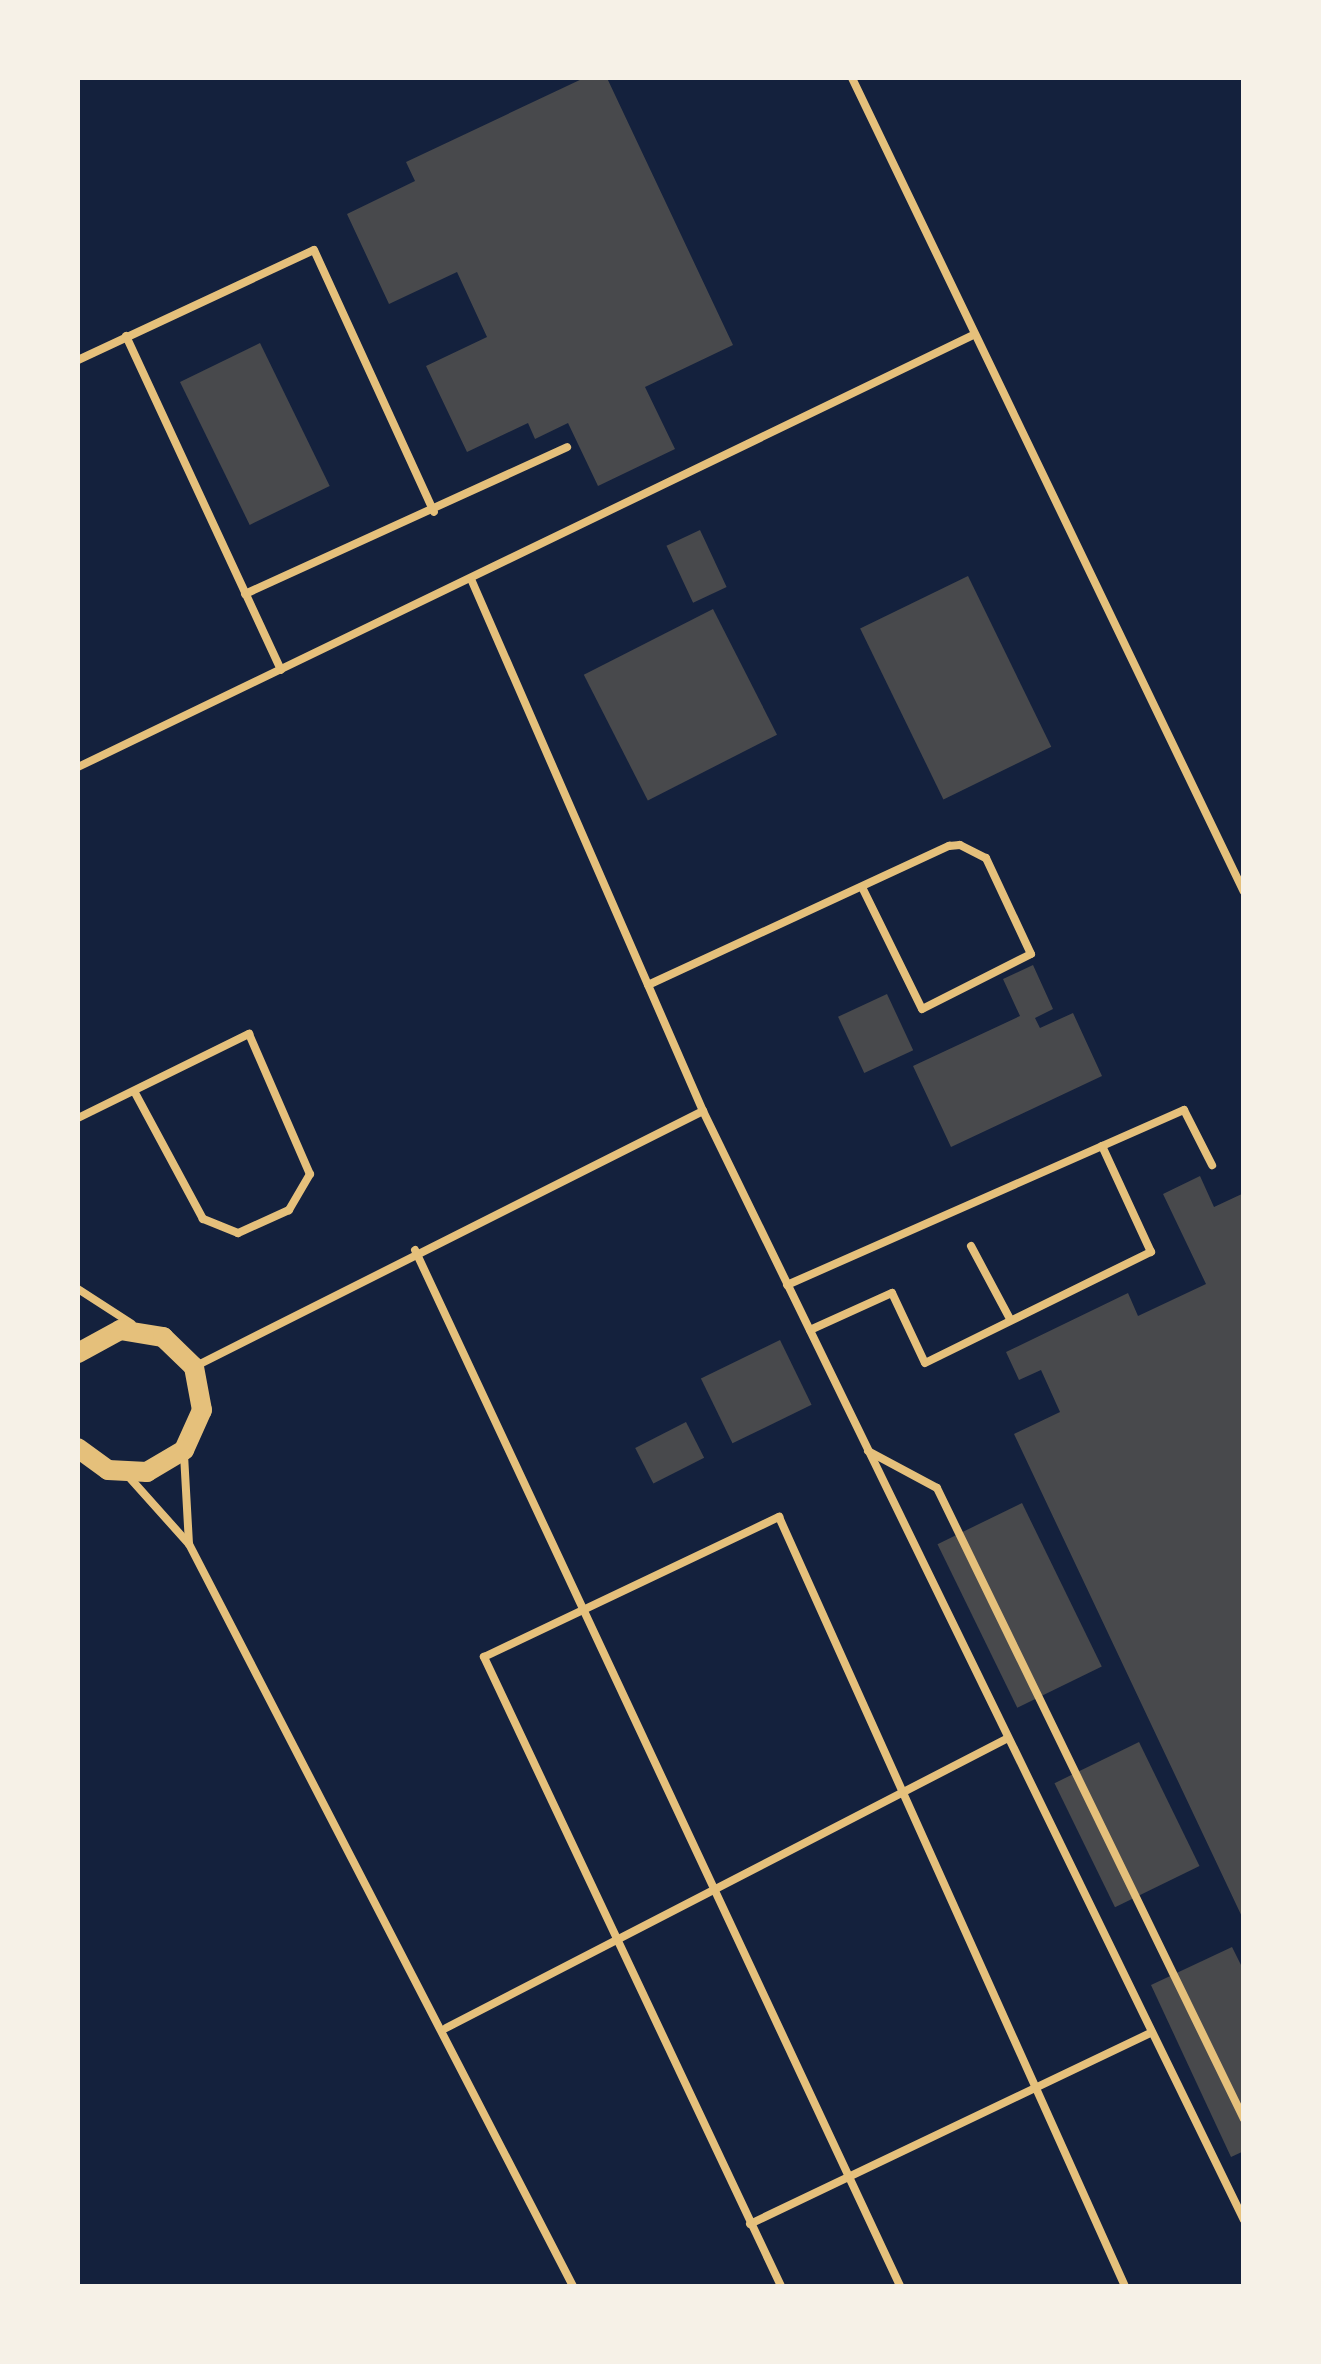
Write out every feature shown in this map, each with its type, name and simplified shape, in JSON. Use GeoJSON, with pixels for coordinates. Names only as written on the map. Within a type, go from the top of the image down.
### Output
{"type":"FeatureCollection","features":[{"type":"Feature","properties":{"kind":"main road"},"geometry":{"type":"LineString","coordinates":[[78,1353],[98,1337],[142,1330],[181,1349],[194,1367],[202,1410],[184,1450],[116,1471],[78,1467]]}},
{"type":"Feature","properties":{"kind":"main road"},"geometry":{"type":"LineString","coordinates":[[78,1448],[116,1471]]}},
{"type":"Feature","properties":{"kind":"lane"},"geometry":{"type":"LineString","coordinates":[[852,78],[972,336],[1244,892]]}},
{"type":"Feature","properties":{"kind":"lane"},"geometry":{"type":"LineString","coordinates":[[78,360],[314,250],[434,512]]}},
{"type":"Feature","properties":{"kind":"lane"},"geometry":{"type":"LineString","coordinates":[[126,336],[280,670]]}},
{"type":"Feature","properties":{"kind":"lane"},"geometry":{"type":"LineString","coordinates":[[78,767],[972,336]]}},
{"type":"Feature","properties":{"kind":"lane"},"geometry":{"type":"LineString","coordinates":[[245,594],[434,512],[567,446]]}},
{"type":"Feature","properties":{"kind":"lane"},"geometry":{"type":"LineString","coordinates":[[471,580],[703,1111],[1244,2220]]}},
{"type":"Feature","properties":{"kind":"lane"},"geometry":{"type":"LineString","coordinates":[[648,985],[950,846],[974,849],[1031,954],[922,1010],[862,887]]}},
{"type":"Feature","properties":{"kind":"lane"},"geometry":{"type":"LineString","coordinates":[[78,1118],[249,1034],[310,1174],[289,1210],[238,1232],[203,1219],[134,1091]]}},
{"type":"Feature","properties":{"kind":"lane"},"geometry":{"type":"LineString","coordinates":[[787,1285],[1184,1110],[1212,1165]]}},
{"type":"Feature","properties":{"kind":"lane"},"geometry":{"type":"LineString","coordinates":[[194,1367],[415,1250],[703,1111]]}},
{"type":"Feature","properties":{"kind":"lane"},"geometry":{"type":"LineString","coordinates":[[810,1330],[892,1293],[925,1363],[1152,1252],[1102,1146]]}},
{"type":"Feature","properties":{"kind":"lane"},"geometry":{"type":"LineString","coordinates":[[971,1246],[1010,1320]]}},
{"type":"Feature","properties":{"kind":"lane"},"geometry":{"type":"LineString","coordinates":[[415,1250],[584,1607],[711,1890],[851,2176],[900,2286]]}},
{"type":"Feature","properties":{"kind":"lane"},"geometry":{"type":"LineString","coordinates":[[78,1289],[142,1330]]}},
{"type":"Feature","properties":{"kind":"lane"},"geometry":{"type":"LineString","coordinates":[[184,1450],[189,1544]]}},
{"type":"Feature","properties":{"kind":"lane"},"geometry":{"type":"LineString","coordinates":[[868,1451],[937,1488],[1244,2119]]}},
{"type":"Feature","properties":{"kind":"lane"},"geometry":{"type":"LineString","coordinates":[[116,1471],[189,1544],[446,2028],[573,2286]]}},
{"type":"Feature","properties":{"kind":"lane"},"geometry":{"type":"LineString","coordinates":[[781,2286],[484,1656],[780,1517],[1126,2286]]}},
{"type":"Feature","properties":{"kind":"lane"},"geometry":{"type":"LineString","coordinates":[[446,2028],[1008,1738]]}},
{"type":"Feature","properties":{"kind":"lane"},"geometry":{"type":"LineString","coordinates":[[750,2224],[1152,2032]]}},
{"type":"Feature","properties":{"kind":"building"},"geometry":{"type":"Polygon","coordinates":[[[584,78],[607,78],[733,345],[645,387],[675,449],[598,486],[568,423],[535,439],[528,423],[467,452],[426,366],[487,337],[457,272],[389,304],[347,214],[415,181],[406,162],[584,78]]]}},
{"type":"Feature","properties":{"kind":"building"},"geometry":{"type":"Polygon","coordinates":[[[260,343],[330,486],[250,525],[180,382],[260,343]]]}},
{"type":"Feature","properties":{"kind":"building"},"geometry":{"type":"Polygon","coordinates":[[[700,530],[727,587],[693,603],[666,546],[700,530]]]}},
{"type":"Feature","properties":{"kind":"building"},"geometry":{"type":"Polygon","coordinates":[[[968,576],[1051,747],[943,799],[860,629],[968,576]]]}},
{"type":"Feature","properties":{"kind":"building"},"geometry":{"type":"Polygon","coordinates":[[[713,609],[777,735],[648,800],[584,675],[713,609]]]}},
{"type":"Feature","properties":{"kind":"building"},"geometry":{"type":"Polygon","coordinates":[[[1033,965],[1053,1009],[1035,1018],[1040,1028],[1073,1013],[1102,1076],[951,1147],[913,1066],[1020,1016],[1003,979],[1033,965]]]}},
{"type":"Feature","properties":{"kind":"building"},"geometry":{"type":"Polygon","coordinates":[[[887,994],[913,1050],[864,1073],[838,1017],[887,994]]]}},
{"type":"Feature","properties":{"kind":"building"},"geometry":{"type":"Polygon","coordinates":[[[1200,1176],[1214,1207],[1244,1193],[1244,1921],[1014,1434],[1060,1412],[1041,1370],[1019,1380],[1006,1352],[1128,1293],[1138,1316],[1206,1284],[1163,1194],[1200,1176]]]}},
{"type":"Feature","properties":{"kind":"building"},"geometry":{"type":"Polygon","coordinates":[[[780,1340],[812,1405],[732,1443],[701,1379],[780,1340]]]}},
{"type":"Feature","properties":{"kind":"building"},"geometry":{"type":"Polygon","coordinates":[[[686,1422],[704,1458],[653,1484],[635,1448],[686,1422]]]}},
{"type":"Feature","properties":{"kind":"building"},"geometry":{"type":"Polygon","coordinates":[[[1022,1503],[1102,1667],[1017,1708],[938,1544],[1022,1503]]]}},
{"type":"Feature","properties":{"kind":"building"},"geometry":{"type":"Polygon","coordinates":[[[1139,1742],[1199,1866],[1115,1907],[1055,1783],[1139,1742]]]}},
{"type":"Feature","properties":{"kind":"building"},"geometry":{"type":"Polygon","coordinates":[[[1232,1947],[1244,1971],[1244,2151],[1231,2157],[1151,1985],[1232,1947]]]}}]}
